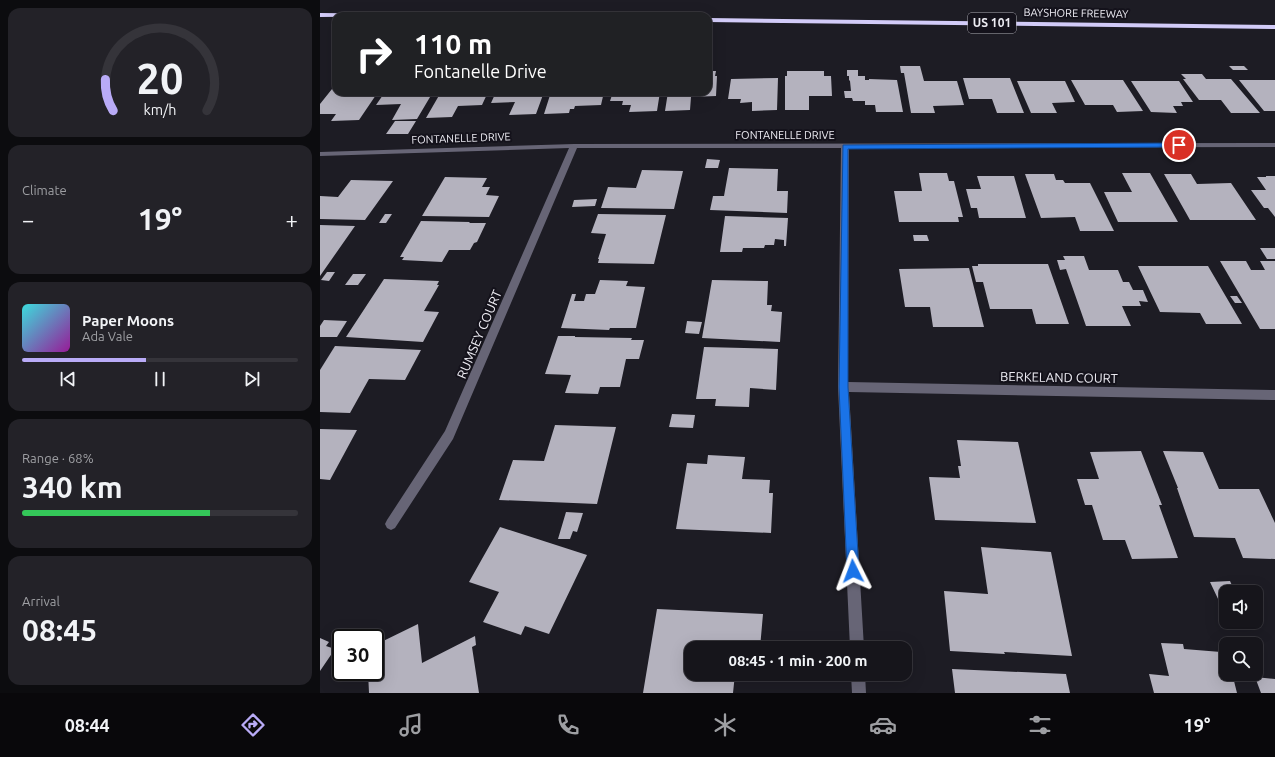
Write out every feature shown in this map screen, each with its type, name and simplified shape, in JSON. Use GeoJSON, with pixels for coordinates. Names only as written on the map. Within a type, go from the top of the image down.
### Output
{"type":"FeatureCollection","features":[{"type":"Feature","properties":{"kind":"highway"},"geometry":{"type":"LineString","coordinates":[[320,15],[332,15]]}},
{"type":"Feature","properties":{"kind":"highway","name":"BAYSHORE FREEWAY"},"geometry":{"type":"LineString","coordinates":[[712,20],[1275,27]]}},
{"type":"Feature","properties":{"kind":"street","name":"FONTANELLE DRIVE"},"geometry":{"type":"LineString","coordinates":[[320,154],[574,146],[1275,145]]}},
{"type":"Feature","properties":{"kind":"street","name":"RUMSEY COURT"},"geometry":{"type":"LineString","coordinates":[[391,524],[449,435],[574,146]]}},
{"type":"Feature","properties":{"kind":"street"},"geometry":{"type":"LineString","coordinates":[[845,146],[843,387],[856,641]]}},
{"type":"Feature","properties":{"kind":"street","name":"BERKELAND COURT"},"geometry":{"type":"LineString","coordinates":[[843,387],[1275,395]]}},
{"type":"Feature","properties":{"kind":"street"},"geometry":{"type":"LineString","coordinates":[[858,681],[859,693]]}},
{"type":"Feature","properties":{"kind":"building"},"geometry":{"type":"Polygon","coordinates":[[[900,66],[920,66],[924,81],[957,81],[964,105],[933,106],[935,113],[911,113],[904,73],[901,73],[900,66]]]}},
{"type":"Feature","properties":{"kind":"building"},"geometry":{"type":"Polygon","coordinates":[[[1229,66],[1244,66],[1248,70],[1233,70],[1229,66]]]}},
{"type":"Feature","properties":{"kind":"building"},"geometry":{"type":"Polygon","coordinates":[[[847,70],[858,70],[858,76],[865,76],[865,80],[897,80],[903,112],[876,112],[875,105],[865,105],[865,101],[853,101],[852,98],[845,98],[844,91],[851,91],[847,70]]]}},
{"type":"Feature","properties":{"kind":"building"},"geometry":{"type":"Polygon","coordinates":[[[712,71],[716,71],[716,96],[691,97],[690,110],[665,111],[667,96],[712,96],[712,71]]]}},
{"type":"Feature","properties":{"kind":"building"},"geometry":{"type":"Polygon","coordinates":[[[787,71],[824,71],[824,76],[831,76],[832,96],[809,96],[809,110],[785,110],[785,76],[787,76],[787,71]]]}},
{"type":"Feature","properties":{"kind":"building"},"geometry":{"type":"Polygon","coordinates":[[[1181,74],[1202,74],[1206,79],[1231,79],[1260,113],[1231,113],[1221,100],[1199,100],[1183,79],[1186,79],[1181,74]]]}},
{"type":"Feature","properties":{"kind":"building"},"geometry":{"type":"Polygon","coordinates":[[[778,78],[777,110],[752,111],[752,102],[740,103],[741,99],[728,99],[731,79],[778,78]]]}},
{"type":"Feature","properties":{"kind":"building"},"geometry":{"type":"Polygon","coordinates":[[[963,78],[1010,78],[1024,113],[997,113],[992,99],[969,99],[963,78]]]}},
{"type":"Feature","properties":{"kind":"building"},"geometry":{"type":"Polygon","coordinates":[[[1071,80],[1123,80],[1143,111],[1117,112],[1113,105],[1085,105],[1071,80]]]}},
{"type":"Feature","properties":{"kind":"building"},"geometry":{"type":"Polygon","coordinates":[[[1239,80],[1275,80],[1275,111],[1264,111],[1239,80]]]}},
{"type":"Feature","properties":{"kind":"building"},"geometry":{"type":"Polygon","coordinates":[[[1017,81],[1065,81],[1075,102],[1052,103],[1057,113],[1031,113],[1017,81]]]}},
{"type":"Feature","properties":{"kind":"building"},"geometry":{"type":"Polygon","coordinates":[[[1131,81],[1179,81],[1193,102],[1181,102],[1183,106],[1173,106],[1177,113],[1151,112],[1131,81]]]}},
{"type":"Feature","properties":{"kind":"building"},"geometry":{"type":"Polygon","coordinates":[[[332,89],[332,96],[375,96],[359,120],[331,121],[336,114],[320,114],[320,104],[332,89]]]}},
{"type":"Feature","properties":{"kind":"building"},"geometry":{"type":"Polygon","coordinates":[[[382,96],[431,96],[417,119],[392,120],[401,104],[376,105],[382,96]]]}},
{"type":"Feature","properties":{"kind":"building"},"geometry":{"type":"Polygon","coordinates":[[[439,96],[486,96],[482,105],[458,106],[452,117],[426,118],[439,96]]]}},
{"type":"Feature","properties":{"kind":"building"},"geometry":{"type":"Polygon","coordinates":[[[494,96],[543,96],[536,114],[509,115],[515,102],[491,103],[494,96]]]}},
{"type":"Feature","properties":{"kind":"building"},"geometry":{"type":"Polygon","coordinates":[[[550,96],[603,96],[601,105],[575,106],[574,109],[570,109],[569,113],[544,114],[550,96]]]}},
{"type":"Feature","properties":{"kind":"building"},"geometry":{"type":"Polygon","coordinates":[[[612,96],[659,96],[657,111],[629,112],[631,105],[622,105],[623,101],[610,101],[612,96]]]}},
{"type":"Feature","properties":{"kind":"building"},"geometry":{"type":"Polygon","coordinates":[[[395,121],[416,121],[408,134],[386,134],[395,121]]]}},
{"type":"Feature","properties":{"kind":"building"},"geometry":{"type":"Polygon","coordinates":[[[707,159],[720,160],[718,168],[705,168],[707,159]]]}},
{"type":"Feature","properties":{"kind":"building"},"geometry":{"type":"Polygon","coordinates":[[[729,168],[778,169],[777,191],[788,191],[787,213],[710,210],[713,196],[724,196],[729,168]]]}},
{"type":"Feature","properties":{"kind":"building"},"geometry":{"type":"Polygon","coordinates":[[[642,170],[683,171],[674,209],[601,208],[608,187],[636,188],[642,170]]]}},
{"type":"Feature","properties":{"kind":"building"},"geometry":{"type":"Polygon","coordinates":[[[919,173],[947,173],[949,181],[954,181],[963,217],[958,217],[959,222],[899,222],[894,191],[922,191],[919,173]]]}},
{"type":"Feature","properties":{"kind":"building"},"geometry":{"type":"Polygon","coordinates":[[[1122,173],[1150,173],[1178,222],[1118,222],[1104,192],[1132,192],[1122,173]]]}},
{"type":"Feature","properties":{"kind":"building"},"geometry":{"type":"Polygon","coordinates":[[[1025,174],[1054,174],[1056,180],[1063,180],[1065,183],[1090,183],[1114,231],[1080,231],[1075,217],[1041,218],[1025,174]]]}},
{"type":"Feature","properties":{"kind":"building"},"geometry":{"type":"Polygon","coordinates":[[[1164,174],[1191,174],[1197,184],[1231,183],[1256,220],[1190,220],[1164,174]]]}},
{"type":"Feature","properties":{"kind":"building"},"geometry":{"type":"Polygon","coordinates":[[[977,176],[1014,176],[1026,218],[979,218],[977,208],[971,208],[966,189],[981,189],[977,176]]]}},
{"type":"Feature","properties":{"kind":"building"},"geometry":{"type":"Polygon","coordinates":[[[1275,176],[1275,217],[1268,208],[1264,208],[1251,190],[1266,190],[1257,177],[1275,176]]]}},
{"type":"Feature","properties":{"kind":"building"},"geometry":{"type":"Polygon","coordinates":[[[445,177],[487,178],[482,187],[490,187],[486,195],[499,196],[489,217],[422,216],[445,177]]]}},
{"type":"Feature","properties":{"kind":"building"},"geometry":{"type":"Polygon","coordinates":[[[351,180],[393,181],[365,220],[320,219],[320,196],[338,197],[351,180]]]}},
{"type":"Feature","properties":{"kind":"building"},"geometry":{"type":"Polygon","coordinates":[[[597,199],[595,206],[572,207],[574,200],[597,199]]]}},
{"type":"Feature","properties":{"kind":"building"},"geometry":{"type":"Polygon","coordinates":[[[385,214],[392,214],[386,223],[379,223],[385,214]]]}},
{"type":"Feature","properties":{"kind":"building"},"geometry":{"type":"Polygon","coordinates":[[[598,214],[666,215],[654,264],[598,263],[606,234],[591,233],[598,214]]]}},
{"type":"Feature","properties":{"kind":"building"},"geometry":{"type":"Polygon","coordinates":[[[725,216],[788,218],[786,246],[784,246],[784,240],[775,239],[774,245],[765,245],[764,248],[743,248],[742,252],[720,252],[725,216]]]}},
{"type":"Feature","properties":{"kind":"building"},"geometry":{"type":"Polygon","coordinates":[[[421,221],[486,223],[477,242],[474,243],[470,250],[449,250],[442,262],[402,260],[404,257],[400,257],[421,221]]]}},
{"type":"Feature","properties":{"kind":"building"},"geometry":{"type":"Polygon","coordinates":[[[320,225],[355,226],[320,276],[320,225]]]}},
{"type":"Feature","properties":{"kind":"building"},"geometry":{"type":"Polygon","coordinates":[[[913,235],[927,235],[929,241],[914,241],[913,235]]]}},
{"type":"Feature","properties":{"kind":"building"},"geometry":{"type":"Polygon","coordinates":[[[1260,248],[1275,248],[1275,259],[1267,259],[1260,248]]]}},
{"type":"Feature","properties":{"kind":"building"},"geometry":{"type":"Polygon","coordinates":[[[1063,256],[1084,256],[1089,270],[1118,270],[1123,282],[1129,282],[1133,290],[1143,290],[1148,302],[1139,301],[1141,306],[1122,306],[1131,326],[1086,326],[1066,269],[1060,270],[1057,260],[1065,260],[1063,256]]]}},
{"type":"Feature","properties":{"kind":"building"},"geometry":{"type":"Polygon","coordinates":[[[1220,261],[1246,261],[1251,270],[1265,270],[1260,261],[1275,261],[1275,329],[1260,329],[1220,261]]]}},
{"type":"Feature","properties":{"kind":"building"},"geometry":{"type":"Polygon","coordinates":[[[978,264],[1048,264],[1069,324],[1036,324],[1032,309],[990,309],[983,282],[976,282],[972,266],[978,266],[978,264]]]}},
{"type":"Feature","properties":{"kind":"building"},"geometry":{"type":"Polygon","coordinates":[[[1138,266],[1208,266],[1242,324],[1206,324],[1200,313],[1160,312],[1138,266]]]}},
{"type":"Feature","properties":{"kind":"building"},"geometry":{"type":"Polygon","coordinates":[[[969,268],[984,327],[933,327],[930,307],[905,307],[899,269],[969,268]]]}},
{"type":"Feature","properties":{"kind":"building"},"geometry":{"type":"Polygon","coordinates":[[[327,272],[335,272],[329,281],[321,280],[327,272]]]}},
{"type":"Feature","properties":{"kind":"building"},"geometry":{"type":"Polygon","coordinates":[[[353,274],[366,274],[358,285],[345,285],[353,274]]]}},
{"type":"Feature","properties":{"kind":"building"},"geometry":{"type":"Polygon","coordinates":[[[384,279],[439,281],[437,285],[439,285],[424,311],[439,312],[423,342],[346,337],[384,279]]]}},
{"type":"Feature","properties":{"kind":"building"},"geometry":{"type":"Polygon","coordinates":[[[600,280],[628,281],[626,286],[645,287],[636,328],[610,328],[609,330],[561,328],[572,294],[576,294],[574,301],[584,301],[586,294],[595,294],[600,280]]]}},
{"type":"Feature","properties":{"kind":"building"},"geometry":{"type":"Polygon","coordinates":[[[712,280],[768,281],[767,305],[772,305],[771,311],[782,312],[780,342],[702,338],[712,280]]]}},
{"type":"Feature","properties":{"kind":"building"},"geometry":{"type":"Polygon","coordinates":[[[1230,296],[1237,296],[1242,303],[1235,303],[1230,296]]]}},
{"type":"Feature","properties":{"kind":"building"},"geometry":{"type":"Polygon","coordinates":[[[324,320],[347,321],[337,337],[320,337],[320,326],[324,320]]]}},
{"type":"Feature","properties":{"kind":"building"},"geometry":{"type":"Polygon","coordinates":[[[687,321],[702,322],[699,334],[685,333],[687,321]]]}},
{"type":"Feature","properties":{"kind":"building"},"geometry":{"type":"Polygon","coordinates":[[[558,336],[632,338],[631,340],[644,340],[639,359],[626,359],[620,387],[600,387],[598,394],[565,393],[571,375],[545,374],[558,336]]]}},
{"type":"Feature","properties":{"kind":"building"},"geometry":{"type":"Polygon","coordinates":[[[335,346],[421,350],[405,380],[369,379],[350,413],[320,412],[320,370],[335,346]]]}},
{"type":"Feature","properties":{"kind":"building"},"geometry":{"type":"Polygon","coordinates":[[[704,347],[778,349],[776,390],[750,388],[749,407],[715,406],[716,399],[696,399],[704,347]]]}},
{"type":"Feature","properties":{"kind":"building"},"geometry":{"type":"Polygon","coordinates":[[[672,414],[695,415],[693,428],[669,427],[672,414]]]}},
{"type":"Feature","properties":{"kind":"building"},"geometry":{"type":"Polygon","coordinates":[[[555,425],[616,427],[597,504],[499,500],[513,460],[544,461],[555,425]]]}},
{"type":"Feature","properties":{"kind":"building"},"geometry":{"type":"Polygon","coordinates":[[[320,429],[357,430],[330,480],[320,479],[320,429]]]}},
{"type":"Feature","properties":{"kind":"building"},"geometry":{"type":"Polygon","coordinates":[[[957,440],[1018,442],[1036,523],[935,520],[929,477],[960,478],[958,466],[961,466],[957,440]]]}},
{"type":"Feature","properties":{"kind":"building"},"geometry":{"type":"Polygon","coordinates":[[[1141,451],[1162,505],[1159,505],[1178,558],[1132,559],[1125,540],[1103,540],[1092,505],[1085,505],[1077,479],[1099,479],[1090,452],[1141,451]]]}},
{"type":"Feature","properties":{"kind":"building"},"geometry":{"type":"Polygon","coordinates":[[[1163,451],[1203,452],[1219,489],[1259,489],[1275,523],[1275,559],[1243,558],[1235,538],[1194,537],[1178,488],[1163,451]]]}},
{"type":"Feature","properties":{"kind":"building"},"geometry":{"type":"Polygon","coordinates":[[[708,455],[745,457],[742,479],[770,480],[769,493],[773,493],[771,533],[676,529],[687,463],[707,464],[708,455]]]}},
{"type":"Feature","properties":{"kind":"building"},"geometry":{"type":"Polygon","coordinates":[[[566,512],[583,513],[577,532],[573,531],[570,539],[558,539],[566,512]]]}},
{"type":"Feature","properties":{"kind":"building"},"geometry":{"type":"Polygon","coordinates":[[[500,527],[587,555],[549,634],[525,626],[521,635],[483,622],[499,592],[469,582],[500,527]]]}},
{"type":"Feature","properties":{"kind":"building"},"geometry":{"type":"Polygon","coordinates":[[[981,547],[1051,552],[1072,656],[1004,652],[1005,654],[950,651],[944,591],[988,594],[981,547]]]}},
{"type":"Feature","properties":{"kind":"building"},"geometry":{"type":"Polygon","coordinates":[[[1230,581],[1232,585],[1219,585],[1219,601],[1210,582],[1230,581]]]}},
{"type":"Feature","properties":{"kind":"building"},"geometry":{"type":"Polygon","coordinates":[[[657,609],[763,614],[761,641],[684,641],[684,681],[734,681],[733,693],[643,693],[657,609]]]}},
{"type":"Feature","properties":{"kind":"building"},"geometry":{"type":"Polygon","coordinates":[[[418,624],[422,663],[475,636],[476,645],[472,647],[479,693],[369,693],[368,681],[384,681],[384,641],[418,624]]]}},
{"type":"Feature","properties":{"kind":"building"},"geometry":{"type":"Polygon","coordinates":[[[320,638],[329,642],[326,646],[332,648],[332,653],[320,671],[320,638]]]}},
{"type":"Feature","properties":{"kind":"building"},"geometry":{"type":"Polygon","coordinates":[[[1161,643],[1183,644],[1184,649],[1219,652],[1219,681],[1234,681],[1237,693],[1154,693],[1149,674],[1169,676],[1161,643]]]}},
{"type":"Feature","properties":{"kind":"building"},"geometry":{"type":"Polygon","coordinates":[[[952,669],[1066,674],[1070,693],[955,693],[952,669]]]}},
{"type":"Feature","properties":{"kind":"building"},"geometry":{"type":"Polygon","coordinates":[[[1263,678],[1275,679],[1275,693],[1261,693],[1256,681],[1263,681],[1263,678]]]}},
{"type":"Feature","properties":{"kind":"route"},"geometry":{"type":"LineString","coordinates":[[853,571],[843,387],[845,146],[1179,145]]}}]}
